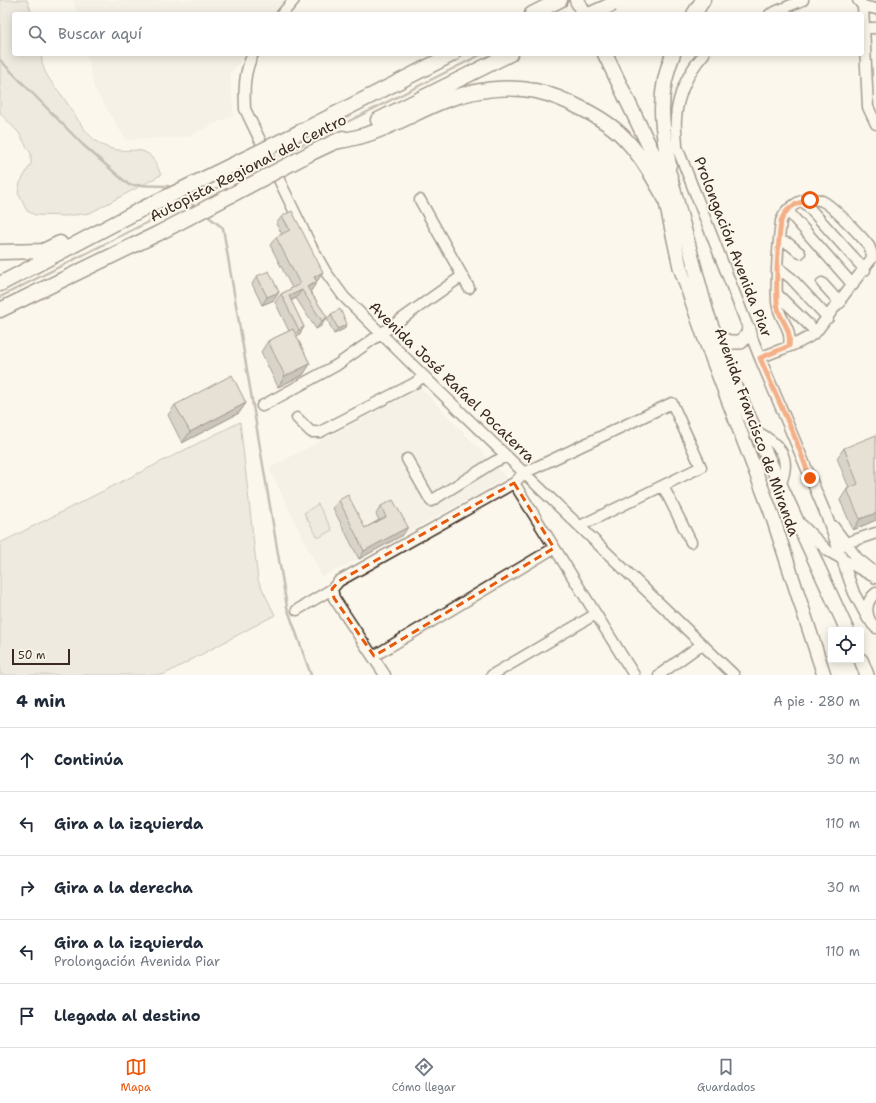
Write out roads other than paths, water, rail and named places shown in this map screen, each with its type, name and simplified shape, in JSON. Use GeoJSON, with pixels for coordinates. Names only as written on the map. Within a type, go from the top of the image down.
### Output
{"type":"FeatureCollection","features":[{"type":"Feature","properties":{"kind":"highway"},"geometry":{"type":"LineString","coordinates":[[577,0],[583,12]]}},
{"type":"Feature","properties":{"kind":"highway"},"geometry":{"type":"LineString","coordinates":[[585,0],[591,12]]}},
{"type":"Feature","properties":{"kind":"highway"},"geometry":{"type":"LineString","coordinates":[[695,12],[702,0]]}},
{"type":"Feature","properties":{"kind":"highway"},"geometry":{"type":"LineString","coordinates":[[536,12],[555,2]]}},
{"type":"Feature","properties":{"kind":"highway"},"geometry":{"type":"LineString","coordinates":[[596,12],[616,2]]}},
{"type":"Feature","properties":{"kind":"highway","name":"Autopista Regional del Centro"},"geometry":{"type":"LineString","coordinates":[[0,284],[138,211],[449,56]]}},
{"type":"Feature","properties":{"kind":"highway","name":"Autopista Regional del Centro"},"geometry":{"type":"LineString","coordinates":[[0,310],[159,232],[311,153],[506,56]]}},
{"type":"Feature","properties":{"kind":"highway"},"geometry":{"type":"LineString","coordinates":[[606,56],[655,158],[665,198]]}},
{"type":"Feature","properties":{"kind":"highway"},"geometry":{"type":"LineString","coordinates":[[614,56],[649,126],[671,179]]}},
{"type":"Feature","properties":{"kind":"highway"},"geometry":{"type":"LineString","coordinates":[[671,179],[661,126],[662,100],[668,66],[672,56]]}},
{"type":"Feature","properties":{"kind":"highway"},"geometry":{"type":"LineString","coordinates":[[335,142],[365,135],[446,100],[474,93],[509,89],[537,91],[581,107],[603,121],[625,139],[645,164],[665,198]]}},
{"type":"Feature","properties":{"kind":"highway"},"geometry":{"type":"LineString","coordinates":[[0,252],[43,251],[112,216],[138,211]]}},
{"type":"Feature","properties":{"kind":"main road","name":"Avenida Francisco de Miranda"},"geometry":{"type":"LineString","coordinates":[[671,179],[707,313],[733,382],[846,627]]}},
{"type":"Feature","properties":{"kind":"main road","name":"Avenida Francisco de Miranda"},"geometry":{"type":"LineString","coordinates":[[665,198],[680,267],[707,345],[771,512],[824,675]]}},
{"type":"Feature","properties":{"kind":"main road"},"geometry":{"type":"LineString","coordinates":[[716,337],[730,342],[741,342],[747,335],[749,329]]}},
{"type":"Feature","properties":{"kind":"main road"},"geometry":{"type":"LineString","coordinates":[[862,663],[867,675]]}},
{"type":"Feature","properties":{"kind":"street"},"geometry":{"type":"LineString","coordinates":[[284,12],[294,0]]}},
{"type":"Feature","properties":{"kind":"street"},"geometry":{"type":"LineString","coordinates":[[775,12],[803,0]]}},
{"type":"Feature","properties":{"kind":"street"},"geometry":{"type":"LineString","coordinates":[[861,3],[876,9]]}},
{"type":"Feature","properties":{"kind":"street"},"geometry":{"type":"LineString","coordinates":[[876,28],[864,28],[865,46],[871,64],[872,102],[876,123]]}},
{"type":"Feature","properties":{"kind":"street"},"geometry":{"type":"LineString","coordinates":[[865,46],[876,46]]}},
{"type":"Feature","properties":{"kind":"street","name":"Avenida José Rafael Pocaterra"},"geometry":{"type":"LineString","coordinates":[[252,56],[248,65],[244,87],[245,109],[325,271],[344,297],[423,376],[734,675]]}},
{"type":"Feature","properties":{"kind":"street","name":"Prolongación Avenida Piar"},"geometry":{"type":"LineString","coordinates":[[702,56],[695,64],[682,90],[676,118],[677,147],[760,358],[827,518]]}},
{"type":"Feature","properties":{"kind":"street"},"geometry":{"type":"LineString","coordinates":[[420,200],[469,288]]}},
{"type":"Feature","properties":{"kind":"street"},"geometry":{"type":"LineString","coordinates":[[803,201],[865,270]]}},
{"type":"Feature","properties":{"kind":"street"},"geometry":{"type":"LineString","coordinates":[[760,358],[807,340],[816,332],[865,270],[872,258],[869,246],[838,214],[822,201],[803,201],[797,203],[787,210],[781,221],[777,303],[782,318],[789,330],[789,346]]}},
{"type":"Feature","properties":{"kind":"street"},"geometry":{"type":"LineString","coordinates":[[787,210],[853,285]]}},
{"type":"Feature","properties":{"kind":"street"},"geometry":{"type":"LineString","coordinates":[[780,241],[789,244],[800,253]]}},
{"type":"Feature","properties":{"kind":"street"},"geometry":{"type":"LineString","coordinates":[[778,268],[791,278],[828,318]]}},
{"type":"Feature","properties":{"kind":"street"},"geometry":{"type":"LineString","coordinates":[[262,406],[336,365],[382,334],[406,314],[462,276]]}},
{"type":"Feature","properties":{"kind":"street"},"geometry":{"type":"LineString","coordinates":[[822,283],[840,303]]}},
{"type":"Feature","properties":{"kind":"street"},"geometry":{"type":"LineString","coordinates":[[778,295],[816,332]]}},
{"type":"Feature","properties":{"kind":"street"},"geometry":{"type":"LineString","coordinates":[[297,418],[311,432],[320,432],[415,383],[423,376]]}},
{"type":"Feature","properties":{"kind":"street"},"geometry":{"type":"LineString","coordinates":[[298,610],[332,590],[339,581],[514,483],[524,473],[672,403],[701,467],[580,526]]}},
{"type":"Feature","properties":{"kind":"street"},"geometry":{"type":"LineString","coordinates":[[407,459],[430,501],[494,462],[507,456]]}},
{"type":"Feature","properties":{"kind":"street"},"geometry":{"type":"LineString","coordinates":[[514,483],[634,675]]}},
{"type":"Feature","properties":{"kind":"street"},"geometry":{"type":"LineString","coordinates":[[663,486],[691,542]]}},
{"type":"Feature","properties":{"kind":"street"},"geometry":{"type":"LineString","coordinates":[[789,504],[805,529],[819,543],[876,578]]}},
{"type":"Feature","properties":{"kind":"street"},"geometry":{"type":"LineString","coordinates":[[827,518],[857,558],[876,573]]}},
{"type":"Feature","properties":{"kind":"street"},"geometry":{"type":"LineString","coordinates":[[827,518],[854,593],[868,619],[876,628]]}},
{"type":"Feature","properties":{"kind":"street"},"geometry":{"type":"LineString","coordinates":[[846,543],[876,533]]}},
{"type":"Feature","properties":{"kind":"street"},"geometry":{"type":"LineString","coordinates":[[374,656],[554,548]]}},
{"type":"Feature","properties":{"kind":"street"},"geometry":{"type":"LineString","coordinates":[[332,590],[334,598],[374,656],[385,675]]}},
{"type":"Feature","properties":{"kind":"street"},"geometry":{"type":"LineString","coordinates":[[868,619],[869,600],[876,593]]}},
{"type":"Feature","properties":{"kind":"street"},"geometry":{"type":"LineString","coordinates":[[492,675],[596,614]]}},
{"type":"Feature","properties":{"kind":"street"},"geometry":{"type":"LineString","coordinates":[[661,675],[702,644]]}},
{"type":"Feature","properties":{"kind":"street"},"geometry":{"type":"LineString","coordinates":[[723,664],[726,675]]}},
{"type":"Feature","properties":{"kind":"waterway"},"geometry":{"type":"LineString","coordinates":[[280,156],[478,56]]}},
{"type":"Feature","properties":{"kind":"waterway"},"geometry":{"type":"LineString","coordinates":[[0,60],[82,144],[129,185],[168,186],[172,189]]}},
{"type":"Feature","properties":{"kind":"waterway"},"geometry":{"type":"LineString","coordinates":[[190,202],[260,166]]}},
{"type":"Feature","properties":{"kind":"waterway"},"geometry":{"type":"LineString","coordinates":[[181,196],[196,207]]}},
{"type":"Feature","properties":{"kind":"waterway"},"geometry":{"type":"LineString","coordinates":[[205,214],[223,228],[287,607],[311,675]]}},
{"type":"Feature","properties":{"kind":"waterway"},"geometry":{"type":"LineString","coordinates":[[0,297],[150,221]]}}]}
